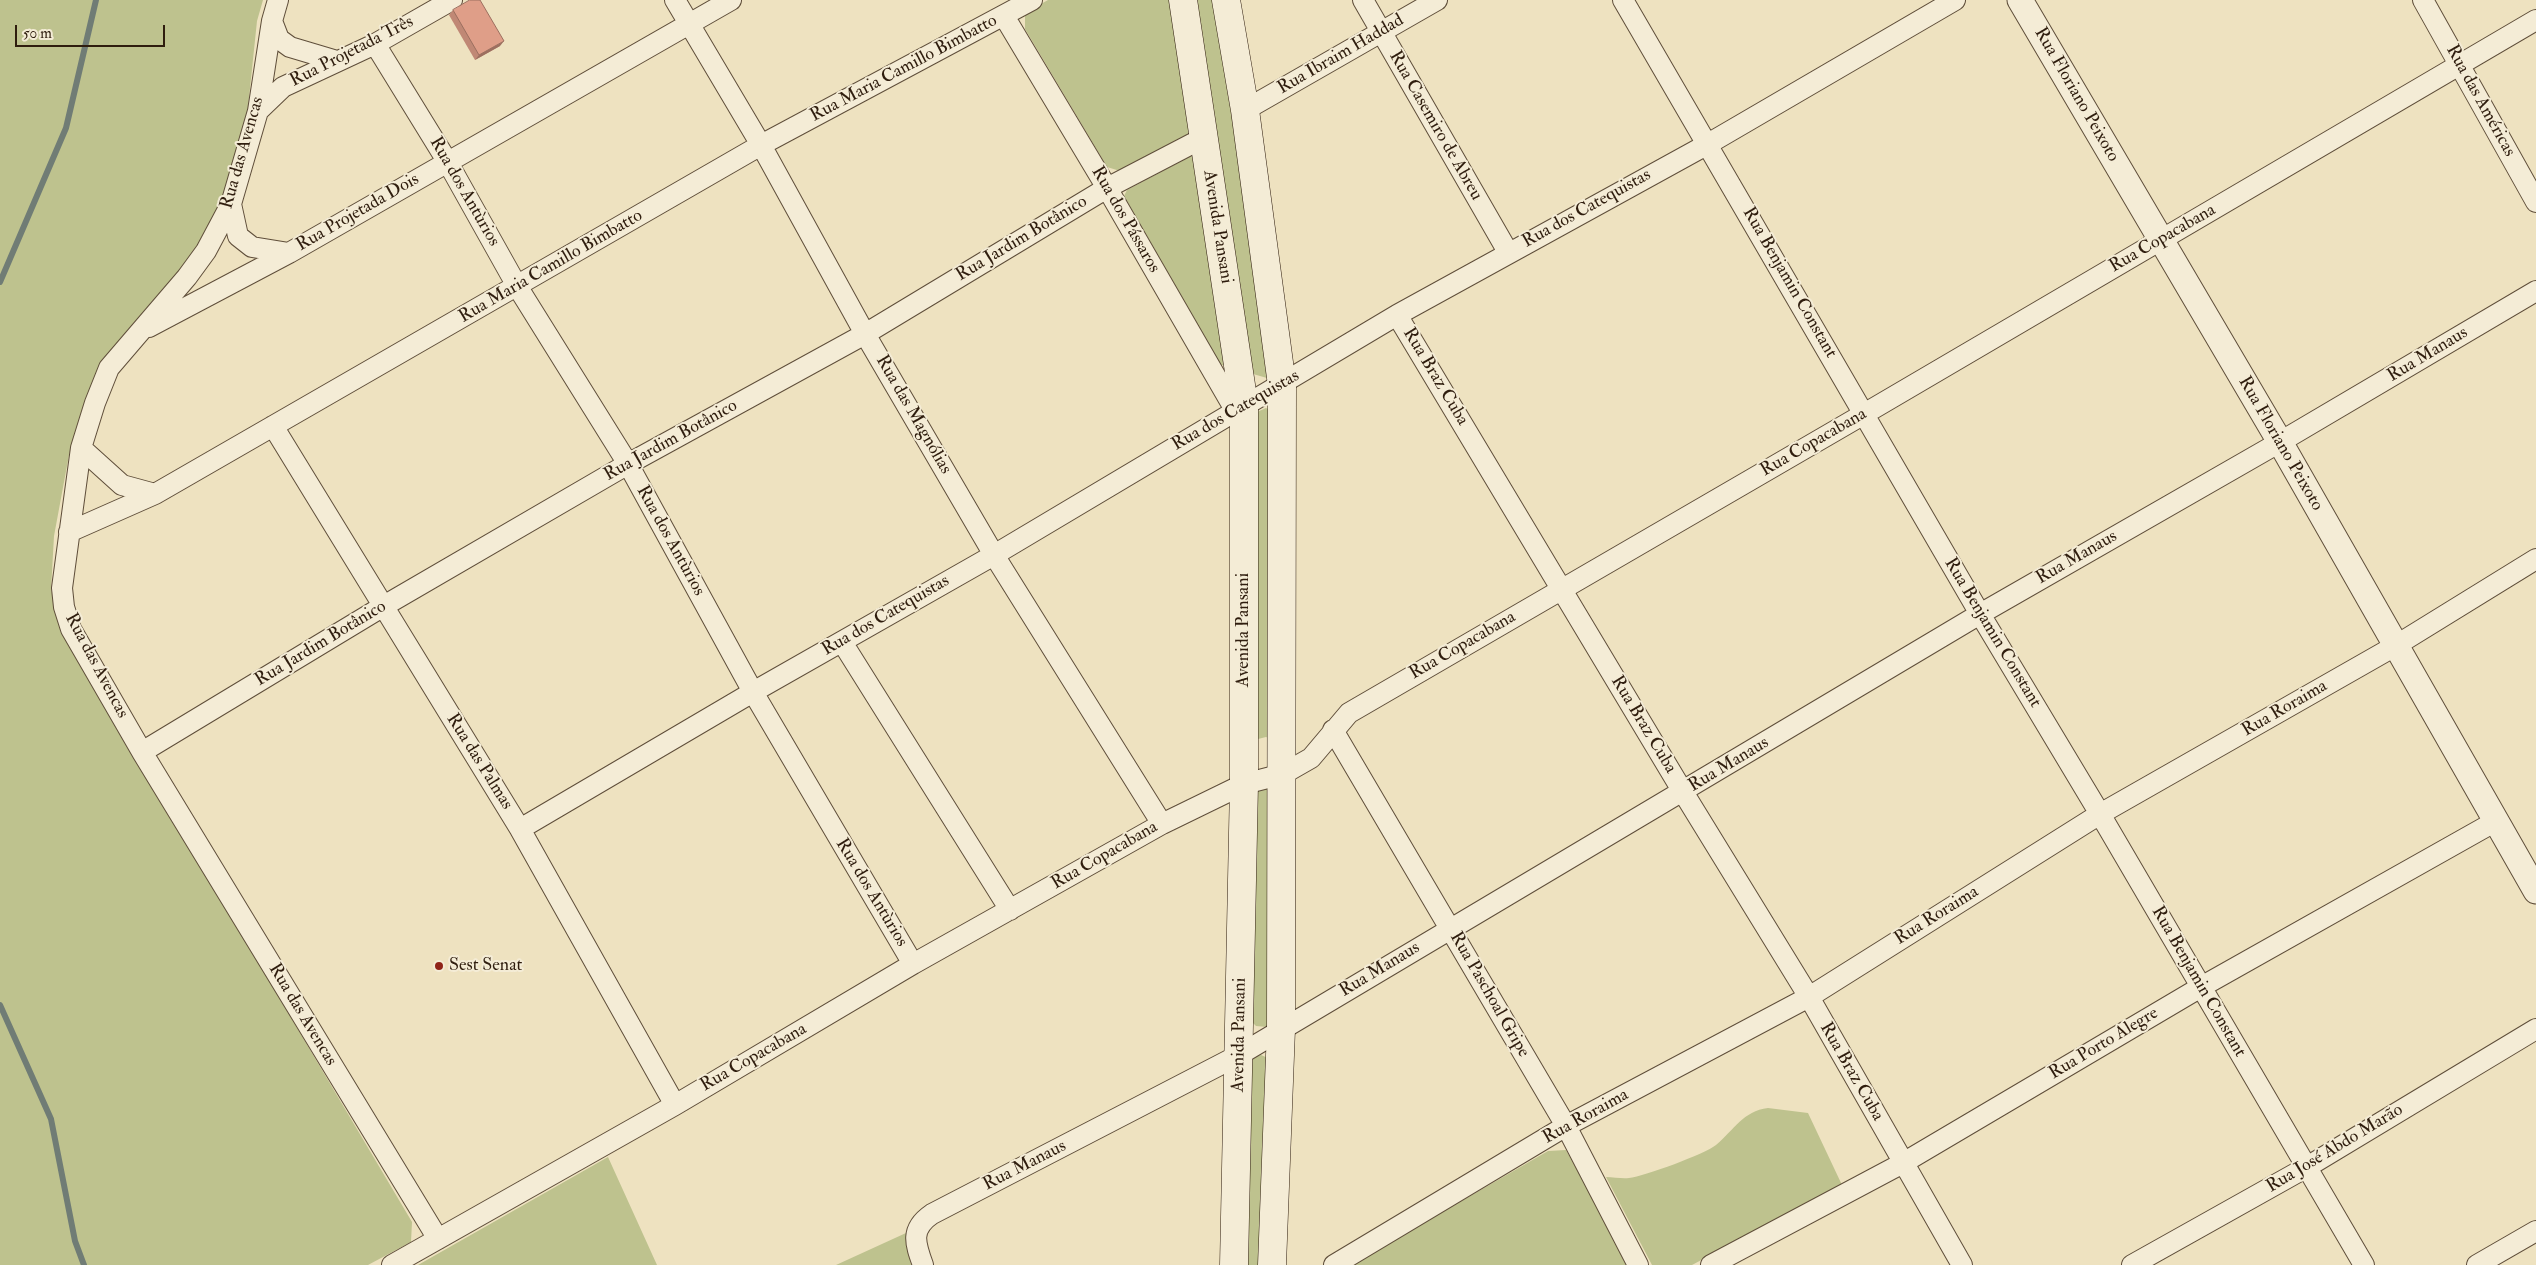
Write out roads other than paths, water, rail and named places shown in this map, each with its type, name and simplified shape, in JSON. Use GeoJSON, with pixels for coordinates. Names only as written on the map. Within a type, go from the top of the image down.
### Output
{"type":"FeatureCollection","features":[{"type":"Feature","properties":{"kind":"main road","name":"Avenida Pansani"},"geometry":{"type":"LineString","coordinates":[[1183,0],[1241,413],[1244,784],[1234,1265]]}},
{"type":"Feature","properties":{"kind":"main road"},"geometry":{"type":"LineString","coordinates":[[1226,0],[1245,110],[1282,385],[1281,1029],[1272,1265]]}},
{"type":"Feature","properties":{"kind":"street","name":"Rua das Avencas"},"geometry":{"type":"LineString","coordinates":[[278,0],[272,21],[258,111],[232,204],[206,251],[109,368],[95,403],[81,448],[62,588],[64,607],[72,629],[142,752],[438,1239]]}},
{"type":"Feature","properties":{"kind":"street","name":"Rua Projetada Três"},"geometry":{"type":"LineString","coordinates":[[258,111],[283,87],[375,44],[452,0]]}},
{"type":"Feature","properties":{"kind":"street","name":"Rua das Magnólias"},"geometry":{"type":"LineString","coordinates":[[675,0],[761,145],[865,334],[994,555],[1162,824]]}},
{"type":"Feature","properties":{"kind":"street","name":"Rua Projetada Dois"},"geometry":{"type":"LineString","coordinates":[[138,333],[289,253],[731,0]]}},
{"type":"Feature","properties":{"kind":"street","name":"Rua Maria Camillo Bimbatto"},"geometry":{"type":"LineString","coordinates":[[69,532],[155,494],[761,145],[1032,0]]}},
{"type":"Feature","properties":{"kind":"street","name":"Rua Casemiro de Abreu"},"geometry":{"type":"LineString","coordinates":[[1363,0],[1508,252]]}},
{"type":"Feature","properties":{"kind":"street","name":"Rua Ibraim Haddad"},"geometry":{"type":"LineString","coordinates":[[1245,110],[1436,0]]}},
{"type":"Feature","properties":{"kind":"street","name":"Rua Benjamin Constant"},"geometry":{"type":"LineString","coordinates":[[1623,0],[1980,614],[2100,814],[2364,1265]]}},
{"type":"Feature","properties":{"kind":"street","name":"Rua dos Catequistas"},"geometry":{"type":"LineString","coordinates":[[520,829],[753,692],[1241,413],[1282,385],[1398,315],[1508,252],[1708,144],[1955,0]]}},
{"type":"Feature","properties":{"kind":"street","name":"Rua Floriano Peixoto"},"geometry":{"type":"LineString","coordinates":[[2020,0],[2280,442],[2536,891]]}},
{"type":"Feature","properties":{"kind":"street","name":"Rua das Américas"},"geometry":{"type":"LineString","coordinates":[[2423,0],[2536,202]]}},
{"type":"Feature","properties":{"kind":"street","name":"Rua dos Pássaros"},"geometry":{"type":"LineString","coordinates":[[1004,16],[1241,413]]}},
{"type":"Feature","properties":{"kind":"street","name":"Rua Copacabana"},"geometry":{"type":"LineString","coordinates":[[392,1265],[675,1105],[913,964],[1162,824],[1244,784],[1282,774],[1311,758],[1349,713],[2161,241],[2536,20]]}},
{"type":"Feature","properties":{"kind":"street"},"geometry":{"type":"LineString","coordinates":[[272,21],[279,39],[290,47],[337,61]]}},
{"type":"Feature","properties":{"kind":"street","name":"Rua dos Antùrios"},"geometry":{"type":"LineString","coordinates":[[375,44],[447,161],[517,286],[628,464],[753,692],[913,964]]}},
{"type":"Feature","properties":{"kind":"street","name":"Rua Jardim Botânico"},"geometry":{"type":"LineString","coordinates":[[142,752],[382,607],[628,464],[865,334],[1107,188],[1203,138]]}},
{"type":"Feature","properties":{"kind":"street"},"geometry":{"type":"LineString","coordinates":[[232,204],[238,236],[252,247],[289,253]]}},
{"type":"Feature","properties":{"kind":"street","name":"Rua Manaus"},"geometry":{"type":"LineString","coordinates":[[923,1265],[916,1239],[917,1228],[922,1221],[932,1214],[1239,1055],[1980,614],[2280,442],[2536,291]]}},
{"type":"Feature","properties":{"kind":"street","name":"Rua Braz Cuba"},"geometry":{"type":"LineString","coordinates":[[1398,315],[1683,792],[1808,997],[1962,1265]]}},
{"type":"Feature","properties":{"kind":"street","name":"Rua das Palmas"},"geometry":{"type":"LineString","coordinates":[[273,426],[382,607],[520,829],[675,1105]]}},
{"type":"Feature","properties":{"kind":"street"},"geometry":{"type":"LineString","coordinates":[[81,448],[122,486],[155,494]]}},
{"type":"Feature","properties":{"kind":"street","name":"Rua Roraima"},"geometry":{"type":"LineString","coordinates":[[1334,1265],[1566,1126],[1808,997],[2100,814],[2395,646],[2536,559]]}},
{"type":"Feature","properties":{"kind":"street"},"geometry":{"type":"LineString","coordinates":[[842,642],[1010,910]]}},
{"type":"Feature","properties":{"kind":"street","name":"Rua Paschoal Gripe"},"geometry":{"type":"LineString","coordinates":[[1333,730],[1566,1126],[1638,1265]]}},
{"type":"Feature","properties":{"kind":"street","name":"Rua Porto Alegre"},"geometry":{"type":"LineString","coordinates":[[1711,1265],[1903,1163],[2201,987],[2496,821]]}},
{"type":"Feature","properties":{"kind":"street","name":"Rua José Abdo Marão"},"geometry":{"type":"LineString","coordinates":[[2132,1265],[2307,1167],[2536,1029]]}},
{"type":"Feature","properties":{"kind":"street"},"geometry":{"type":"LineString","coordinates":[[2476,1265],[2536,1231]]}},
{"type":"Feature","properties":{"kind":"waterway"},"geometry":{"type":"LineString","coordinates":[[0,282],[66,128],[96,0]]}},
{"type":"Feature","properties":{"kind":"waterway"},"geometry":{"type":"LineString","coordinates":[[0,1005],[51,1119],[75,1241],[84,1265]]}},
{"type":"Feature","properties":{"kind":"place","name":"Sest Senat"},"geometry":{"type":"Point","coordinates":[439,966]}}]}
